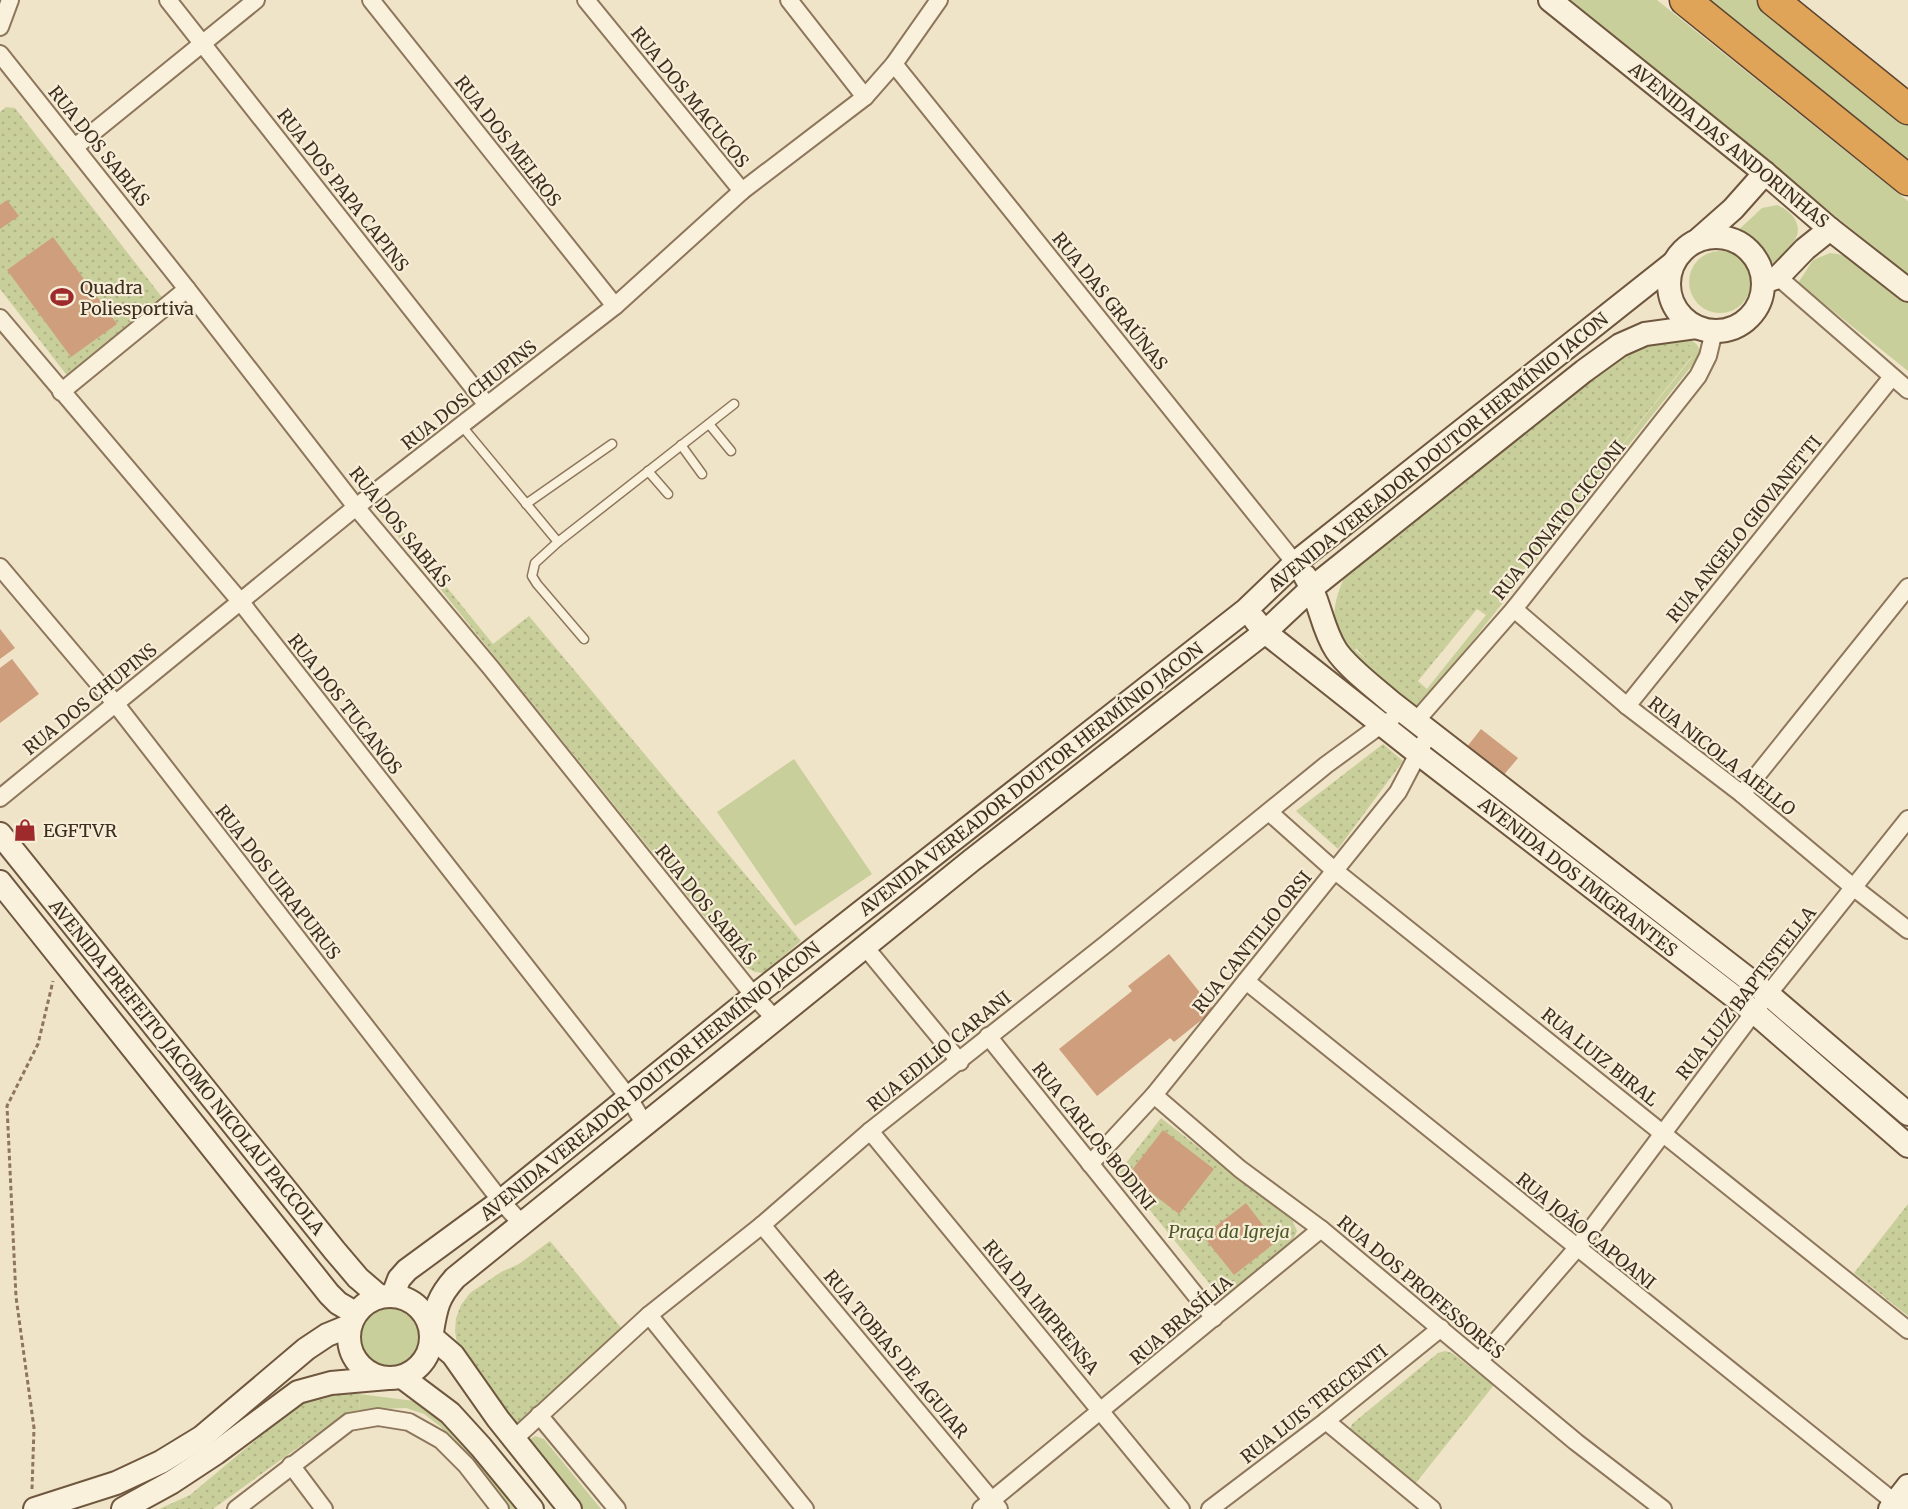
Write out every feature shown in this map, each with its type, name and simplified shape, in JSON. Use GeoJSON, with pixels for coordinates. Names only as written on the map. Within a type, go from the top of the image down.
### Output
{"type":"FeatureCollection","features":[{"type":"Feature","properties":{"kind":"highway"},"geometry":{"type":"LineString","coordinates":[[1685,0],[1908,180]]}},
{"type":"Feature","properties":{"kind":"highway"},"geometry":{"type":"LineString","coordinates":[[1773,0],[1908,109]]}},
{"type":"Feature","properties":{"kind":"street"},"geometry":{"type":"LineString","coordinates":[[0,27],[10,0]]}},
{"type":"Feature","properties":{"kind":"street","name":"RUA DOS PAPA CAPINS"},"geometry":{"type":"LineString","coordinates":[[168,0],[487,405]]}},
{"type":"Feature","properties":{"kind":"street"},"geometry":{"type":"LineString","coordinates":[[75,147],[256,0]]}},
{"type":"Feature","properties":{"kind":"street","name":"RUA DOS MELROS"},"geometry":{"type":"LineString","coordinates":[[371,0],[615,306]]}},
{"type":"Feature","properties":{"kind":"street"},"geometry":{"type":"LineString","coordinates":[[789,0],[865,97]]}},
{"type":"Feature","properties":{"kind":"street","name":"RUA DOS CHUPINS"},"geometry":{"type":"LineString","coordinates":[[0,798],[356,507],[615,306],[742,191],[865,97],[894,64],[939,0]]}},
{"type":"Feature","properties":{"kind":"street","name":"AVENIDA DAS ANDORINHAS"},"geometry":{"type":"LineString","coordinates":[[1550,0],[1908,290]]}},
{"type":"Feature","properties":{"kind":"street","name":"RUA DOS MACUCOS"},"geometry":{"type":"LineString","coordinates":[[588,1],[742,191]]}},
{"type":"Feature","properties":{"kind":"street","name":"RUA DOS SABIÁS"},"geometry":{"type":"LineString","coordinates":[[0,54],[187,288],[356,507],[491,668],[754,996],[776,1020]]}},
{"type":"Feature","properties":{"kind":"street","name":"RUA DAS GRAÚNAS"},"geometry":{"type":"LineString","coordinates":[[894,64],[1295,563]]}},
{"type":"Feature","properties":{"kind":"street"},"geometry":{"type":"LineString","coordinates":[[1765,173],[1733,209],[1699,239],[1683,249],[1672,264],[1668,282],[1671,300],[1681,316],[1705,329],[1733,328],[1750,317],[1771,279],[1830,229]]}},
{"type":"Feature","properties":{"kind":"street"},"geometry":{"type":"LineString","coordinates":[[1699,239],[1722,236],[1743,244],[1771,279],[1908,390]]}},
{"type":"Feature","properties":{"kind":"street","name":"AVENIDA VEREADOR DOUTOR HERMÍNIO JACON"},"geometry":{"type":"LineString","coordinates":[[386,1296],[406,1270],[501,1201],[754,996],[1246,610],[1295,563],[1672,264]]}},
{"type":"Feature","properties":{"kind":"street"},"geometry":{"type":"LineString","coordinates":[[61,392],[187,288]]}},
{"type":"Feature","properties":{"kind":"street","name":"RUA DOS TUCANOS"},"geometry":{"type":"LineString","coordinates":[[0,318],[240,601],[629,1098],[645,1125]]}},
{"type":"Feature","properties":{"kind":"street","name":"AVENIDA VEREADOR DOUTOR HERMÍNIO JACON"},"geometry":{"type":"LineString","coordinates":[[432,1334],[438,1301],[442,1292],[454,1278],[866,948],[972,860],[1265,632],[1312,588],[1584,371],[1620,345],[1645,334],[1705,329]]}},
{"type":"Feature","properties":{"kind":"street","name":"RUA DONATO CICCONI"},"geometry":{"type":"LineString","coordinates":[[1417,722],[1514,609],[1698,376],[1708,356],[1705,329]]}},
{"type":"Feature","properties":{"kind":"street","name":"RUA ANGELO GIOVANETTI"},"geometry":{"type":"LineString","coordinates":[[1627,706],[1892,377]]}},
{"type":"Feature","properties":{"kind":"street","name":"AVENIDA DOS IMIGRANTES"},"geometry":{"type":"LineString","coordinates":[[1295,563],[1312,588],[1323,624],[1336,651],[1417,722],[1769,995],[1908,1114]]}},
{"type":"Feature","properties":{"kind":"street","name":"RUA DOS UIRAPURUS"},"geometry":{"type":"LineString","coordinates":[[0,567],[115,704],[501,1201],[521,1223]]}},
{"type":"Feature","properties":{"kind":"street"},"geometry":{"type":"LineString","coordinates":[[1742,794],[1908,587]]}},
{"type":"Feature","properties":{"kind":"street","name":"RUA NICOLA AIELLO"},"geometry":{"type":"LineString","coordinates":[[1514,609],[1627,706],[1742,794],[1908,930]]}},
{"type":"Feature","properties":{"kind":"street","name":"AVENIDA DOS IMIGRANTES"},"geometry":{"type":"LineString","coordinates":[[1246,610],[1265,632],[1419,754],[1754,1012],[1908,1146]]}},
{"type":"Feature","properties":{"kind":"street","name":"RUA EDILIO CARANI"},"geometry":{"type":"LineString","coordinates":[[514,1439],[649,1315],[762,1225],[870,1131],[960,1062],[988,1036],[1106,944],[1326,765],[1382,724],[1417,722]]}},
{"type":"Feature","properties":{"kind":"street","name":"RUA CANTILIO ORSI"},"geometry":{"type":"LineString","coordinates":[[1090,1164],[1154,1095],[1398,792],[1419,754],[1417,722]]}},
{"type":"Feature","properties":{"kind":"street","name":"RUA LUIZ BIRAL"},"geometry":{"type":"LineString","coordinates":[[1269,812],[1334,870],[1908,1330]]}},
{"type":"Feature","properties":{"kind":"street","name":"RUA LUIZ BAPTISTELLA"},"geometry":{"type":"LineString","coordinates":[[1480,1360],[1577,1248],[1754,1012],[1908,819]]}},
{"type":"Feature","properties":{"kind":"street","name":"AVENIDA PREFEITO JACOMO NICOLAU PACCOLA"},"geometry":{"type":"LineString","coordinates":[[0,834],[335,1251],[358,1278],[386,1296]]}},
{"type":"Feature","properties":{"kind":"street","name":"AVENIDA PREFEITO JACOMO NICOLAU PACCOLA"},"geometry":{"type":"LineString","coordinates":[[0,882],[352,1320]]}},
{"type":"Feature","properties":{"kind":"street"},"geometry":{"type":"LineString","coordinates":[[866,948],[960,1062]]}},
{"type":"Feature","properties":{"kind":"street","name":"RUA JOÃO CAPOANI"},"geometry":{"type":"LineString","coordinates":[[1246,981],[1577,1248],[1899,1502]]}},
{"type":"Feature","properties":{"kind":"street","name":"RUA CARLOS BODINI"},"geometry":{"type":"LineString","coordinates":[[988,1036],[1214,1318]]}},
{"type":"Feature","properties":{"kind":"street","name":"RUA DOS PROFESSORES"},"geometry":{"type":"LineString","coordinates":[[1154,1095],[1240,1169],[1321,1229],[1576,1442],[1663,1509]]}},
{"type":"Feature","properties":{"kind":"street","name":"RUA DA IMPRENSA"},"geometry":{"type":"LineString","coordinates":[[870,1131],[1181,1509]]}},
{"type":"Feature","properties":{"kind":"street","name":"RUA TOBIAS DE AGUIAR"},"geometry":{"type":"LineString","coordinates":[[762,1225],[991,1506]]}},
{"type":"Feature","properties":{"kind":"street","name":"RUA BRASÍLIA"},"geometry":{"type":"LineString","coordinates":[[991,1506],[1321,1229]]}},
{"type":"Feature","properties":{"kind":"street"},"geometry":{"type":"LineString","coordinates":[[33,1503],[116,1483],[161,1462],[202,1437],[306,1349],[352,1320],[366,1303],[386,1296],[407,1298],[419,1306],[428,1318],[432,1334],[430,1350],[424,1362],[414,1371],[395,1378],[331,1383],[298,1392],[216,1453],[172,1482],[123,1509]]}},
{"type":"Feature","properties":{"kind":"street"},"geometry":{"type":"LineString","coordinates":[[649,1315],[805,1509]]}},
{"type":"Feature","properties":{"kind":"street"},"geometry":{"type":"LineString","coordinates":[[352,1320],[349,1345],[356,1361],[370,1373],[395,1378],[450,1413],[532,1509]]}},
{"type":"Feature","properties":{"kind":"street","name":"RUA LUIS TRECENTI"},"geometry":{"type":"LineString","coordinates":[[1210,1509],[1326,1421],[1441,1328]]}},
{"type":"Feature","properties":{"kind":"street"},"geometry":{"type":"LineString","coordinates":[[432,1334],[453,1355],[514,1439],[570,1509]]}},
{"type":"Feature","properties":{"kind":"street"},"geometry":{"type":"LineString","coordinates":[[539,1415],[618,1509]]}},
{"type":"Feature","properties":{"kind":"street"},"geometry":{"type":"LineString","coordinates":[[236,1509],[349,1422],[378,1418],[409,1422],[441,1440],[466,1465],[500,1509]]}},
{"type":"Feature","properties":{"kind":"street"},"geometry":{"type":"LineString","coordinates":[[1326,1421],[1432,1509]]}},
{"type":"Feature","properties":{"kind":"street"},"geometry":{"type":"LineString","coordinates":[[291,1465],[324,1509]]}},
{"type":"Feature","properties":{"kind":"lane"},"geometry":{"type":"LineString","coordinates":[[584,639],[532,576],[535,563],[558,542],[734,404]]}},
{"type":"Feature","properties":{"kind":"lane"},"geometry":{"type":"LineString","coordinates":[[709,424],[731,451]]}},
{"type":"Feature","properties":{"kind":"lane"},"geometry":{"type":"LineString","coordinates":[[461,425],[558,542]]}},
{"type":"Feature","properties":{"kind":"lane"},"geometry":{"type":"LineString","coordinates":[[526,504],[612,444]]}},
{"type":"Feature","properties":{"kind":"lane"},"geometry":{"type":"LineString","coordinates":[[681,445],[702,474]]}},
{"type":"Feature","properties":{"kind":"lane"},"geometry":{"type":"LineString","coordinates":[[648,471],[668,494]]}},
{"type":"Feature","properties":{"kind":"path"},"geometry":{"type":"LineString","coordinates":[[33,1503],[34,1428],[16,1297],[7,1106],[39,1044],[59,956]]}},
{"type":"Feature","properties":{"kind":"green space"},"geometry":{"type":"Polygon","coordinates":[[[1569,0],[1657,0],[1908,201],[1908,275],[1569,0]]]}},
{"type":"Feature","properties":{"kind":"green space"},"geometry":{"type":"Polygon","coordinates":[[[1706,0],[1761,0],[1908,118],[1908,161],[1706,0]]]}},
{"type":"Feature","properties":{"kind":"green space"},"geometry":{"type":"Polygon","coordinates":[[[6,107],[15,108],[165,301],[69,378],[0,289],[0,112],[6,107]]]}},
{"type":"Feature","properties":{"kind":"green space"},"geometry":{"type":"Polygon","coordinates":[[[1777,205],[1794,218],[1798,232],[1792,245],[1774,264],[1757,246],[1734,234],[1762,208],[1777,205]]]}},
{"type":"Feature","properties":{"kind":"green space"},"geometry":{"type":"Polygon","coordinates":[[[1720,251],[1742,260],[1751,282],[1742,304],[1720,313],[1698,304],[1689,282],[1698,260],[1720,251]]]}},
{"type":"Feature","properties":{"kind":"green space"},"geometry":{"type":"Polygon","coordinates":[[[1830,253],[1862,264],[1908,302],[1908,371],[1798,283],[1813,260],[1830,253]]]}},
{"type":"Feature","properties":{"kind":"green space"},"geometry":{"type":"Polygon","coordinates":[[[1689,339],[1698,346],[1698,358],[1419,708],[1361,661],[1343,641],[1337,630],[1335,607],[1345,576],[1593,372],[1645,343],[1689,339]],[[1693,356],[1355,650],[1418,700],[1693,356]]]}},
{"type":"Feature","properties":{"kind":"green space"},"geometry":{"type":"Polygon","coordinates":[[[1672,343],[1687,344],[1693,348],[1693,355],[1486,615],[1477,609],[1418,681],[1427,689],[1418,700],[1368,660],[1354,645],[1344,629],[1339,611],[1343,592],[1355,571],[1596,376],[1632,355],[1672,343]]]}},
{"type":"Feature","properties":{"kind":"green space"},"geometry":{"type":"Polygon","coordinates":[[[385,511],[493,644],[529,616],[801,941],[764,973],[755,972],[744,966],[380,514],[385,511]]]}},
{"type":"Feature","properties":{"kind":"green space"},"geometry":{"type":"Polygon","coordinates":[[[1383,744],[1403,761],[1338,849],[1296,811],[1383,744]]]}},
{"type":"Feature","properties":{"kind":"green space"},"geometry":{"type":"Polygon","coordinates":[[[794,759],[872,874],[795,926],[717,812],[794,759]]]}},
{"type":"Feature","properties":{"kind":"green space","name":"Praça da Igreja"},"geometry":{"type":"Polygon","coordinates":[[[1161,1118],[1292,1220],[1297,1231],[1293,1240],[1226,1296],[1217,1293],[1119,1172],[1161,1118]]]}},
{"type":"Feature","properties":{"kind":"green space"},"geometry":{"type":"Polygon","coordinates":[[[1908,1204],[1908,1316],[1854,1273],[1908,1204]]]}},
{"type":"Feature","properties":{"kind":"green space"},"geometry":{"type":"Polygon","coordinates":[[[550,1241],[623,1330],[516,1431],[458,1350],[455,1331],[456,1318],[461,1305],[470,1293],[501,1272],[519,1264],[550,1241]]]}},
{"type":"Feature","properties":{"kind":"green space"},"geometry":{"type":"Polygon","coordinates":[[[389,1303],[402,1306],[412,1313],[419,1323],[422,1336],[419,1349],[412,1359],[402,1366],[389,1369],[376,1366],[366,1359],[359,1349],[356,1336],[359,1323],[366,1313],[376,1306],[389,1303]]]}},
{"type":"Feature","properties":{"kind":"green space"},"geometry":{"type":"Polygon","coordinates":[[[1445,1351],[1452,1353],[1494,1385],[1415,1484],[1353,1435],[1350,1429],[1352,1424],[1438,1353],[1445,1351]]]}},
{"type":"Feature","properties":{"kind":"green space"},"geometry":{"type":"Polygon","coordinates":[[[342,1393],[359,1394],[360,1410],[347,1413],[336,1420],[213,1509],[159,1509],[190,1495],[300,1403],[342,1393]]]}},
{"type":"Feature","properties":{"kind":"green space"},"geometry":{"type":"Polygon","coordinates":[[[359,1394],[423,1402],[435,1409],[524,1509],[508,1509],[441,1427],[424,1414],[406,1408],[360,1410],[359,1394]]]}},
{"type":"Feature","properties":{"kind":"green space"},"geometry":{"type":"Polygon","coordinates":[[[535,1436],[544,1439],[601,1509],[578,1509],[528,1444],[535,1436]]]}},
{"type":"Feature","properties":{"kind":"building"},"geometry":{"type":"Polygon","coordinates":[[[7,200],[19,216],[0,229],[0,205],[7,200]]]}},
{"type":"Feature","properties":{"kind":"building","name":"Quadra Poliesportiva"},"geometry":{"type":"Polygon","coordinates":[[[53,237],[117,324],[71,357],[7,270],[53,237]]]}},
{"type":"Feature","properties":{"kind":"building"},"geometry":{"type":"Polygon","coordinates":[[[0,629],[15,648],[0,659],[0,629]]]}},
{"type":"Feature","properties":{"kind":"building"},"geometry":{"type":"Polygon","coordinates":[[[12,659],[39,694],[0,723],[0,668],[12,659]]]}},
{"type":"Feature","properties":{"kind":"building"},"geometry":{"type":"Polygon","coordinates":[[[1481,729],[1518,758],[1502,777],[1466,748],[1481,729]]]}},
{"type":"Feature","properties":{"kind":"building"},"geometry":{"type":"Polygon","coordinates":[[[1169,954],[1214,1010],[1174,1042],[1170,1038],[1097,1096],[1059,1049],[1132,991],[1128,986],[1169,954]]]}},
{"type":"Feature","properties":{"kind":"building"},"geometry":{"type":"Polygon","coordinates":[[[1163,1130],[1214,1169],[1179,1214],[1128,1175],[1163,1130]]]}},
{"type":"Feature","properties":{"kind":"building"},"geometry":{"type":"Polygon","coordinates":[[[1246,1203],[1276,1242],[1234,1275],[1203,1236],[1246,1203]]]}},
{"type":"Feature","properties":{"kind":"place","name":"Quadra Poliesportiva"},"geometry":{"type":"Point","coordinates":[62,297]}},
{"type":"Feature","properties":{"kind":"place","name":"EGFTVR"},"geometry":{"type":"Point","coordinates":[25,830]}}]}
